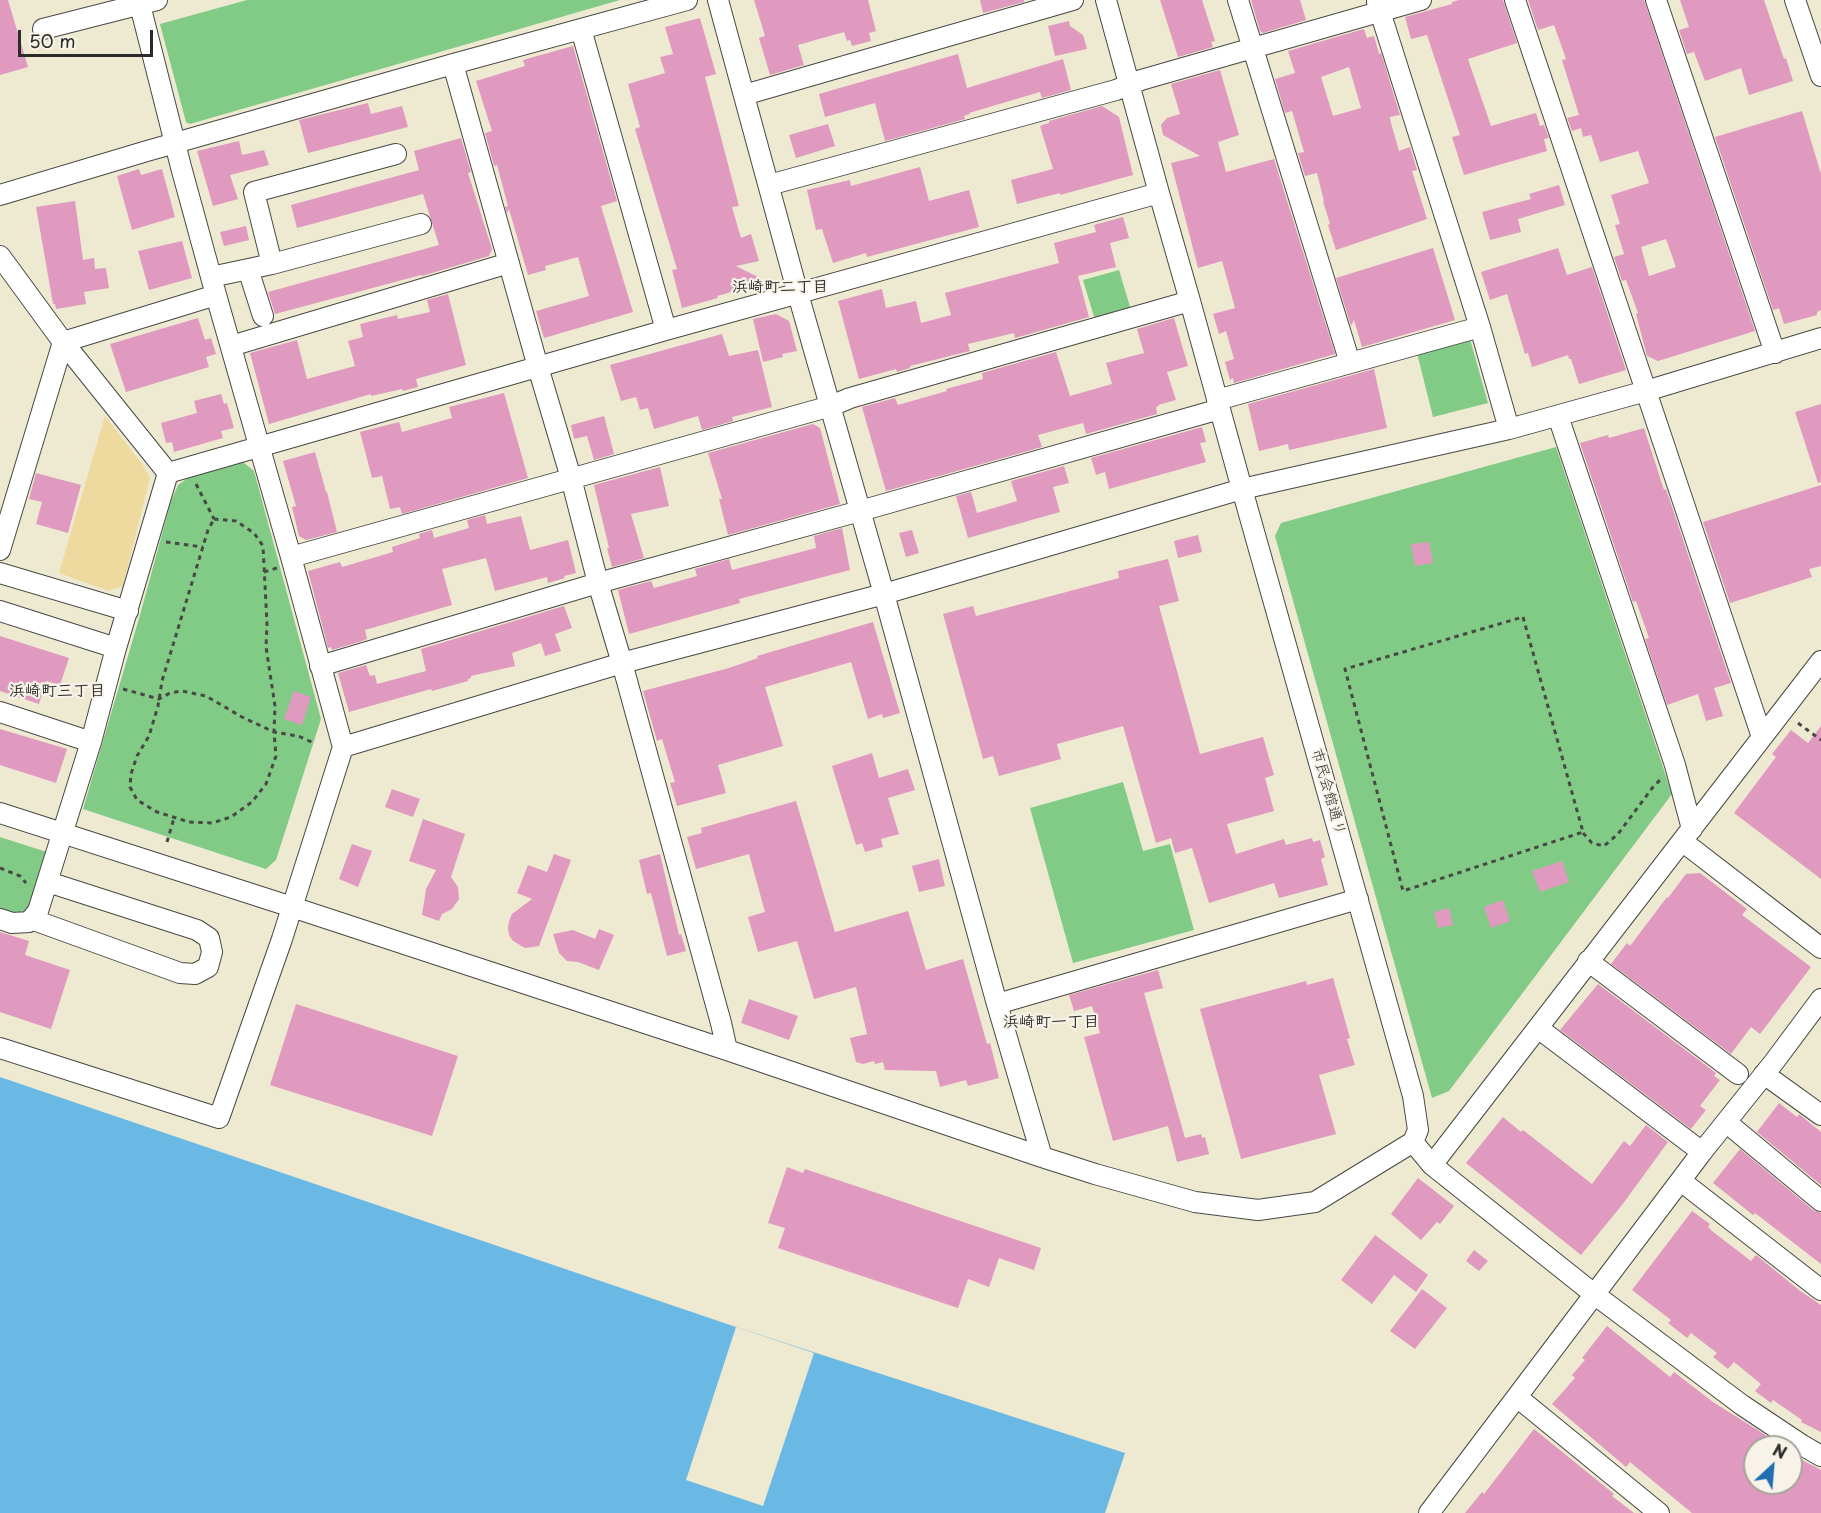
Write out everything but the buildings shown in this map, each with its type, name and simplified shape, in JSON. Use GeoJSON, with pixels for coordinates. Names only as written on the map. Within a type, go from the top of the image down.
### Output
{"type":"FeatureCollection","features":[{"type":"Feature","properties":{"kind":"street"},"geometry":{"type":"LineString","coordinates":[[0,195],[453,64],[687,0]]}},
{"type":"Feature","properties":{"kind":"street"},"geometry":{"type":"LineString","coordinates":[[718,0],[798,294],[1042,1157]]}},
{"type":"Feature","properties":{"kind":"street"},"geometry":{"type":"LineString","coordinates":[[744,95],[1073,0]]}},
{"type":"Feature","properties":{"kind":"street","name":"市民会館通り"},"geometry":{"type":"LineString","coordinates":[[1106,0],[1413,1096],[1418,1130],[1413,1142]]}},
{"type":"Feature","properties":{"kind":"street"},"geometry":{"type":"LineString","coordinates":[[1238,0],[1350,363]]}},
{"type":"Feature","properties":{"kind":"street"},"geometry":{"type":"LineString","coordinates":[[769,185],[1105,94],[1379,6],[1421,0]]}},
{"type":"Feature","properties":{"kind":"street"},"geometry":{"type":"LineString","coordinates":[[1515,0],[1762,737]]}},
{"type":"Feature","properties":{"kind":"street"},"geometry":{"type":"LineString","coordinates":[[1656,0],[1775,353]]}},
{"type":"Feature","properties":{"kind":"street"},"geometry":{"type":"LineString","coordinates":[[1795,0],[1821,76]]}},
{"type":"Feature","properties":{"kind":"street"},"geometry":{"type":"LineString","coordinates":[[0,1048],[219,1118],[282,939],[343,747],[320,666],[286,562],[259,446],[176,143],[149,2],[43,29]]}},
{"type":"Feature","properties":{"kind":"street"},"geometry":{"type":"LineString","coordinates":[[1379,6],[1480,327],[1509,429]]}},
{"type":"Feature","properties":{"kind":"street"},"geometry":{"type":"LineString","coordinates":[[581,29],[666,330]]}},
{"type":"Feature","properties":{"kind":"street"},"geometry":{"type":"LineString","coordinates":[[453,64],[571,478],[727,1050]]}},
{"type":"Feature","properties":{"kind":"street"},"geometry":{"type":"LineString","coordinates":[[272,264],[254,192],[396,154]]}},
{"type":"Feature","properties":{"kind":"street"},"geometry":{"type":"LineString","coordinates":[[168,473],[666,330],[1159,193]]}},
{"type":"Feature","properties":{"kind":"street"},"geometry":{"type":"LineString","coordinates":[[63,342],[214,286],[248,269],[421,224]]}},
{"type":"Feature","properties":{"kind":"street"},"geometry":{"type":"LineString","coordinates":[[0,256],[63,342],[168,473]]}},
{"type":"Feature","properties":{"kind":"street"},"geometry":{"type":"LineString","coordinates":[[231,346],[509,263]]}},
{"type":"Feature","properties":{"kind":"street"},"geometry":{"type":"LineString","coordinates":[[248,269],[263,316]]}},
{"type":"Feature","properties":{"kind":"street"},"geometry":{"type":"LineString","coordinates":[[286,562],[1190,301]]}},
{"type":"Feature","properties":{"kind":"street"},"geometry":{"type":"LineString","coordinates":[[320,666],[598,583],[860,511],[1350,363],[1480,327]]}},
{"type":"Feature","properties":{"kind":"street"},"geometry":{"type":"LineString","coordinates":[[343,747],[622,663],[884,594],[1242,489],[1509,429],[1646,391],[1821,338]]}},
{"type":"Feature","properties":{"kind":"street"},"geometry":{"type":"LineString","coordinates":[[0,550],[63,342]]}},
{"type":"Feature","properties":{"kind":"street"},"geometry":{"type":"LineString","coordinates":[[1558,416],[1675,765],[1687,835],[1821,948]]}},
{"type":"Feature","properties":{"kind":"street"},"geometry":{"type":"LineString","coordinates":[[0,919],[29,922],[38,911],[39,885],[63,832],[168,473]]}},
{"type":"Feature","properties":{"kind":"street"},"geometry":{"type":"LineString","coordinates":[[0,573],[128,611]]}},
{"type":"Feature","properties":{"kind":"street"},"geometry":{"type":"LineString","coordinates":[[0,611],[116,648]]}},
{"type":"Feature","properties":{"kind":"street"},"geometry":{"type":"LineString","coordinates":[[1432,1165],[1821,661]]}},
{"type":"Feature","properties":{"kind":"street"},"geometry":{"type":"LineString","coordinates":[[0,712],[90,742]]}},
{"type":"Feature","properties":{"kind":"street"},"geometry":{"type":"LineString","coordinates":[[0,813],[727,1050],[1042,1157],[1196,1202],[1258,1210],[1316,1202],[1413,1142],[1432,1165],[1594,1294],[1742,1405],[1821,1456]]}},
{"type":"Feature","properties":{"kind":"street"},"geometry":{"type":"LineString","coordinates":[[31,919],[180,973],[195,974],[208,966],[213,952],[209,938],[197,930],[39,885]]}},
{"type":"Feature","properties":{"kind":"street"},"geometry":{"type":"LineString","coordinates":[[997,1004],[1358,899]]}},
{"type":"Feature","properties":{"kind":"street"},"geometry":{"type":"LineString","coordinates":[[1588,961],[1738,1074]]}},
{"type":"Feature","properties":{"kind":"street"},"geometry":{"type":"LineString","coordinates":[[1433,1512],[1594,1294],[1821,999]]}},
{"type":"Feature","properties":{"kind":"street"},"geometry":{"type":"LineString","coordinates":[[1538,1028],[1702,1152]]}},
{"type":"Feature","properties":{"kind":"street"},"geometry":{"type":"LineString","coordinates":[[1764,1074],[1821,1115]]}},
{"type":"Feature","properties":{"kind":"street"},"geometry":{"type":"LineString","coordinates":[[1726,1122],[1821,1201]]}},
{"type":"Feature","properties":{"kind":"street"},"geometry":{"type":"LineString","coordinates":[[1681,1181],[1821,1290]]}},
{"type":"Feature","properties":{"kind":"street"},"geometry":{"type":"LineString","coordinates":[[1517,1397],[1659,1513]]}},
{"type":"Feature","properties":{"kind":"path"},"geometry":{"type":"LineString","coordinates":[[192,476],[214,519]]}},
{"type":"Feature","properties":{"kind":"path"},"geometry":{"type":"LineString","coordinates":[[214,519],[236,521],[254,533],[263,546],[266,647],[275,706],[276,756],[266,784],[252,802],[231,817],[212,823],[189,822],[156,812],[137,800],[130,787],[131,774],[137,756],[149,736],[162,681],[208,530],[214,519]]}},
{"type":"Feature","properties":{"kind":"path"},"geometry":{"type":"LineString","coordinates":[[159,542],[203,547]]}},
{"type":"Feature","properties":{"kind":"path"},"geometry":{"type":"LineString","coordinates":[[264,572],[286,562]]}},
{"type":"Feature","properties":{"kind":"path"},"geometry":{"type":"LineString","coordinates":[[1583,832],[1403,891],[1345,669],[1523,617],[1583,832],[1592,843],[1604,846],[1618,834],[1653,787],[1675,765]]}},
{"type":"Feature","properties":{"kind":"path"},"geometry":{"type":"LineString","coordinates":[[118,687],[159,699],[170,693],[182,691],[206,696],[274,732],[298,736],[314,743]]}},
{"type":"Feature","properties":{"kind":"path"},"geometry":{"type":"LineString","coordinates":[[1782,711],[1821,740]]}},
{"type":"Feature","properties":{"kind":"path"},"geometry":{"type":"LineString","coordinates":[[167,842],[174,818]]}},
{"type":"Feature","properties":{"kind":"path"},"geometry":{"type":"LineString","coordinates":[[0,868],[39,885]]}},
{"type":"Feature","properties":{"kind":"green space"},"geometry":{"type":"Polygon","coordinates":[[[247,0],[620,0],[190,124],[186,122],[160,24],[247,0]]]}},
{"type":"Feature","properties":{"kind":"green space"},"geometry":{"type":"Polygon","coordinates":[[[1119,270],[1131,310],[1095,320],[1083,280],[1119,270]]]}},
{"type":"Feature","properties":{"kind":"green space"},"geometry":{"type":"Polygon","coordinates":[[[1470,339],[1488,403],[1433,417],[1417,353],[1470,339]]]}},
{"type":"Feature","properties":{"kind":"green space"},"geometry":{"type":"Polygon","coordinates":[[[1556,447],[1672,794],[1449,1091],[1432,1098],[1275,536],[1281,523],[1556,447]]]}},
{"type":"Feature","properties":{"kind":"green space"},"geometry":{"type":"Polygon","coordinates":[[[243,462],[254,471],[321,719],[276,860],[266,869],[83,809],[171,501],[178,485],[188,478],[243,462]]]}},
{"type":"Feature","properties":{"kind":"green space"},"geometry":{"type":"Polygon","coordinates":[[[1123,782],[1143,851],[1170,844],[1194,930],[1073,963],[1030,808],[1123,782]]]}},
{"type":"Feature","properties":{"kind":"green space"},"geometry":{"type":"Polygon","coordinates":[[[0,837],[50,853],[31,906],[18,914],[0,912],[0,837]]]}},
{"type":"Feature","properties":{"kind":"sand"},"geometry":{"type":"Polygon","coordinates":[[[105,416],[143,465],[150,478],[123,586],[109,591],[59,573],[105,416]]]}},
{"type":"Feature","properties":{"kind":"water"},"geometry":{"type":"Polygon","coordinates":[[[0,1077],[736,1327],[1125,1453],[1105,1513],[0,1513],[0,1077]]]}},
{"type":"Feature","properties":{"kind":"pier"},"geometry":{"type":"Polygon","coordinates":[[[736,1327],[814,1353],[763,1506],[686,1480],[736,1327]]]}},
{"type":"Feature","properties":{"kind":"district","name":"浜崎町二丁目"},"geometry":{"type":"Point","coordinates":[780,288]}},
{"type":"Feature","properties":{"kind":"district","name":"浜崎町三丁目"},"geometry":{"type":"Point","coordinates":[57,692]}},
{"type":"Feature","properties":{"kind":"district","name":"浜崎町一丁目"},"geometry":{"type":"Point","coordinates":[1051,1023]}}]}
